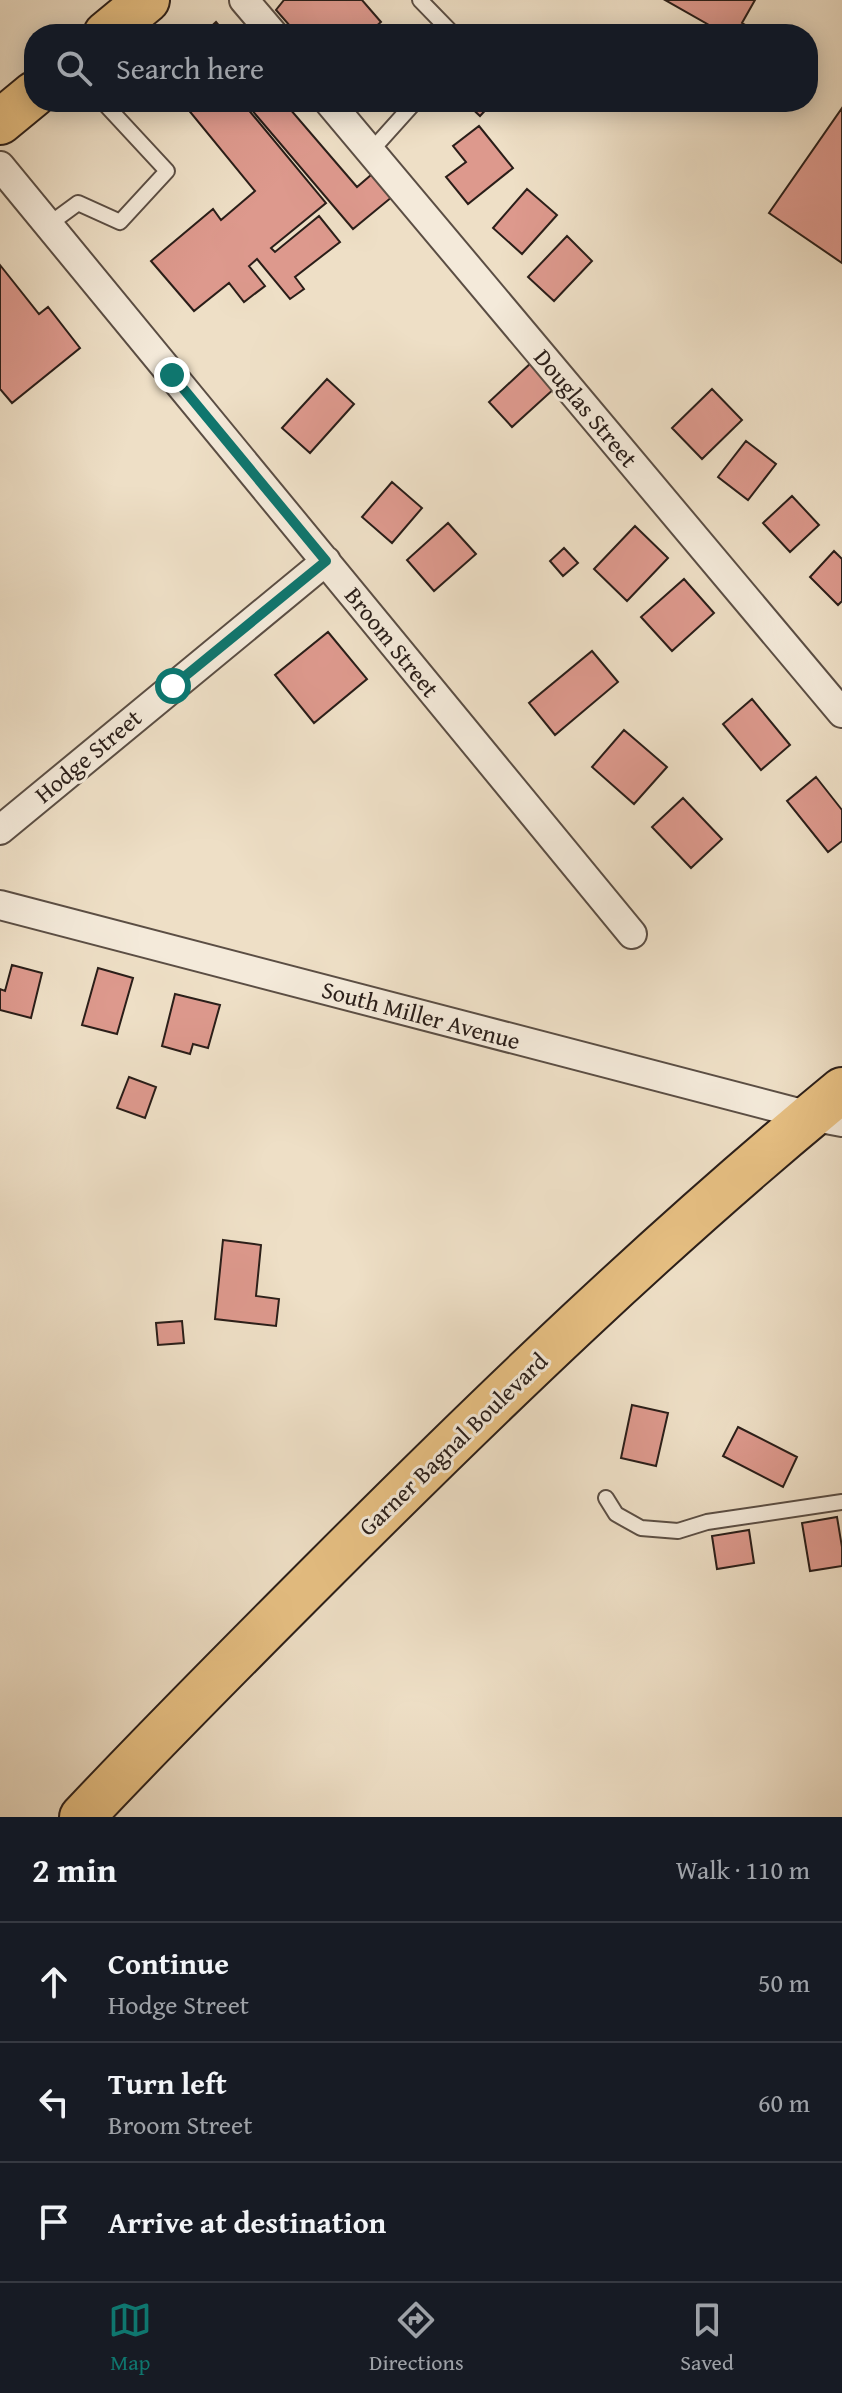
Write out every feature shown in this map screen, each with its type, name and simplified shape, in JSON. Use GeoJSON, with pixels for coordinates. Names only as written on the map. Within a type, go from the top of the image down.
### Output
{"type":"FeatureCollection","features":[{"type":"Feature","properties":{"kind":"main road"},"geometry":{"type":"LineString","coordinates":[[118,24],[147,0]]}},
{"type":"Feature","properties":{"kind":"main road"},"geometry":{"type":"LineString","coordinates":[[0,122],[24,102]]}},
{"type":"Feature","properties":{"kind":"main road","name":"Garner Bagnal Boulevard"},"geometry":{"type":"LineString","coordinates":[[82,1817],[140,1754],[457,1437],[645,1261],[831,1109]]}},
{"type":"Feature","properties":{"kind":"street"},"geometry":{"type":"LineString","coordinates":[[244,0],[264,24]]}},
{"type":"Feature","properties":{"kind":"street","name":"Douglas Street"},"geometry":{"type":"LineString","coordinates":[[338,112],[842,713]]}},
{"type":"Feature","properties":{"kind":"street","name":"Broom Street"},"geometry":{"type":"LineString","coordinates":[[0,166],[632,934]]}},
{"type":"Feature","properties":{"kind":"street","name":"Hodge Street"},"geometry":{"type":"LineString","coordinates":[[0,830],[326,561]]}},
{"type":"Feature","properties":{"kind":"street","name":"South Miller Avenue"},"geometry":{"type":"LineString","coordinates":[[0,905],[831,1109]]}},
{"type":"Feature","properties":{"kind":"lane"},"geometry":{"type":"LineString","coordinates":[[420,0],[443,24]]}},
{"type":"Feature","properties":{"kind":"lane"},"geometry":{"type":"LineString","coordinates":[[48,225],[78,203],[120,222],[167,171],[112,112]]}},
{"type":"Feature","properties":{"kind":"lane"},"geometry":{"type":"LineString","coordinates":[[371,151],[406,112]]}},
{"type":"Feature","properties":{"kind":"lane"},"geometry":{"type":"LineString","coordinates":[[606,1498],[616,1514],[641,1528],[678,1531],[707,1522],[842,1502]]}},
{"type":"Feature","properties":{"kind":"building"},"geometry":{"type":"Polygon","coordinates":[[[284,0],[362,0],[381,22],[288,24],[276,10],[284,0]]]}},
{"type":"Feature","properties":{"kind":"building"},"geometry":{"type":"Polygon","coordinates":[[[665,0],[755,0],[744,24],[707,24],[665,0]]]}},
{"type":"Feature","properties":{"kind":"building"},"geometry":{"type":"Polygon","coordinates":[[[842,108],[842,263],[769,213],[842,108]]]}},
{"type":"Feature","properties":{"kind":"building"},"geometry":{"type":"Polygon","coordinates":[[[190,112],[250,112],[326,203],[271,248],[275,252],[319,216],[340,242],[295,277],[304,289],[290,299],[257,259],[249,266],[265,286],[244,302],[229,283],[194,311],[151,261],[213,209],[221,220],[255,191],[190,112]]]}},
{"type":"Feature","properties":{"kind":"building"},"geometry":{"type":"Polygon","coordinates":[[[254,112],[293,112],[357,187],[378,169],[398,192],[353,229],[254,112]]]}},
{"type":"Feature","properties":{"kind":"building"},"geometry":{"type":"Polygon","coordinates":[[[479,126],[513,168],[468,204],[446,177],[466,162],[453,146],[479,126]]]}},
{"type":"Feature","properties":{"kind":"building"},"geometry":{"type":"Polygon","coordinates":[[[527,189],[557,215],[522,254],[493,228],[527,189]]]}},
{"type":"Feature","properties":{"kind":"building"},"geometry":{"type":"Polygon","coordinates":[[[567,236],[592,261],[554,301],[528,277],[567,236]]]}},
{"type":"Feature","properties":{"kind":"building"},"geometry":{"type":"Polygon","coordinates":[[[0,265],[39,314],[48,307],[80,348],[12,403],[0,389],[0,265]]]}},
{"type":"Feature","properties":{"kind":"building"},"geometry":{"type":"Polygon","coordinates":[[[532,362],[556,387],[512,427],[489,402],[532,362]]]}},
{"type":"Feature","properties":{"kind":"building"},"geometry":{"type":"Polygon","coordinates":[[[327,379],[354,404],[310,453],[282,428],[327,379]]]}},
{"type":"Feature","properties":{"kind":"building"},"geometry":{"type":"Polygon","coordinates":[[[712,389],[742,420],[702,459],[672,428],[712,389]]]}},
{"type":"Feature","properties":{"kind":"building"},"geometry":{"type":"Polygon","coordinates":[[[746,441],[776,464],[748,500],[718,477],[746,441]]]}},
{"type":"Feature","properties":{"kind":"building"},"geometry":{"type":"Polygon","coordinates":[[[392,482],[422,508],[392,543],[362,517],[392,482]]]}},
{"type":"Feature","properties":{"kind":"building"},"geometry":{"type":"Polygon","coordinates":[[[792,496],[819,525],[790,552],[763,523],[792,496]]]}},
{"type":"Feature","properties":{"kind":"building"},"geometry":{"type":"Polygon","coordinates":[[[448,523],[476,554],[434,591],[407,560],[448,523]]]}},
{"type":"Feature","properties":{"kind":"building"},"geometry":{"type":"Polygon","coordinates":[[[635,526],[668,558],[627,601],[594,569],[635,526]]]}},
{"type":"Feature","properties":{"kind":"building"},"geometry":{"type":"Polygon","coordinates":[[[564,548],[578,563],[563,576],[550,561],[564,548]]]}},
{"type":"Feature","properties":{"kind":"building"},"geometry":{"type":"Polygon","coordinates":[[[834,551],[842,559],[842,601],[838,605],[810,577],[834,551]]]}},
{"type":"Feature","properties":{"kind":"building"},"geometry":{"type":"Polygon","coordinates":[[[684,579],[714,613],[672,651],[641,617],[684,579]]]}},
{"type":"Feature","properties":{"kind":"building"},"geometry":{"type":"Polygon","coordinates":[[[328,632],[367,679],[314,723],[275,675],[328,632]]]}},
{"type":"Feature","properties":{"kind":"building"},"geometry":{"type":"Polygon","coordinates":[[[592,651],[618,682],[555,735],[529,703],[592,651]]]}},
{"type":"Feature","properties":{"kind":"building"},"geometry":{"type":"Polygon","coordinates":[[[752,699],[790,745],[761,770],[723,724],[752,699]]]}},
{"type":"Feature","properties":{"kind":"building"},"geometry":{"type":"Polygon","coordinates":[[[624,730],[667,767],[634,804],[592,767],[624,730]]]}},
{"type":"Feature","properties":{"kind":"building"},"geometry":{"type":"Polygon","coordinates":[[[816,777],[842,810],[842,841],[828,852],[787,801],[816,777]]]}},
{"type":"Feature","properties":{"kind":"building"},"geometry":{"type":"Polygon","coordinates":[[[683,798],[722,839],[691,868],[652,827],[683,798]]]}},
{"type":"Feature","properties":{"kind":"building"},"geometry":{"type":"Polygon","coordinates":[[[12,965],[42,973],[31,1018],[0,1010],[0,989],[5,991],[12,965]]]}},
{"type":"Feature","properties":{"kind":"building"},"geometry":{"type":"Polygon","coordinates":[[[98,968],[133,978],[117,1034],[82,1025],[98,968]]]}},
{"type":"Feature","properties":{"kind":"building"},"geometry":{"type":"Polygon","coordinates":[[[175,994],[220,1005],[208,1048],[193,1044],[190,1054],[162,1046],[175,994]]]}},
{"type":"Feature","properties":{"kind":"building"},"geometry":{"type":"Polygon","coordinates":[[[129,1077],[156,1087],[145,1118],[117,1108],[129,1077]]]}},
{"type":"Feature","properties":{"kind":"building"},"geometry":{"type":"Polygon","coordinates":[[[223,1240],[261,1245],[256,1296],[279,1299],[276,1326],[215,1319],[223,1240]]]}},
{"type":"Feature","properties":{"kind":"building"},"geometry":{"type":"Polygon","coordinates":[[[182,1321],[184,1343],[158,1345],[156,1323],[182,1321]]]}},
{"type":"Feature","properties":{"kind":"building"},"geometry":{"type":"Polygon","coordinates":[[[632,1405],[668,1413],[656,1466],[621,1458],[632,1405]]]}},
{"type":"Feature","properties":{"kind":"building"},"geometry":{"type":"Polygon","coordinates":[[[738,1427],[797,1457],[783,1487],[723,1456],[738,1427]]]}},
{"type":"Feature","properties":{"kind":"building"},"geometry":{"type":"Polygon","coordinates":[[[837,1517],[842,1566],[810,1571],[802,1523],[837,1517]]]}},
{"type":"Feature","properties":{"kind":"building"},"geometry":{"type":"Polygon","coordinates":[[[749,1530],[754,1563],[717,1569],[712,1536],[749,1530]]]}},
{"type":"Feature","properties":{"kind":"route"},"geometry":{"type":"LineString","coordinates":[[172,375],[326,561],[173,686]]}}]}
